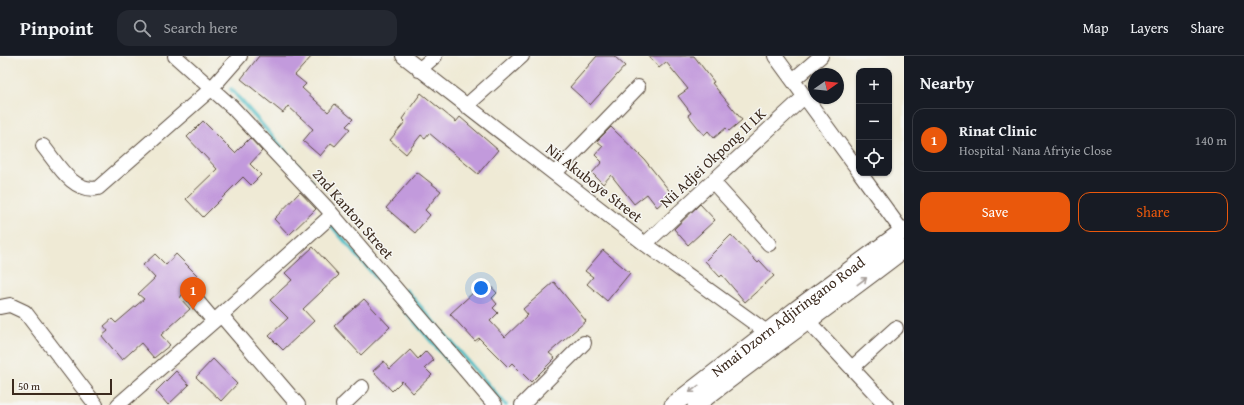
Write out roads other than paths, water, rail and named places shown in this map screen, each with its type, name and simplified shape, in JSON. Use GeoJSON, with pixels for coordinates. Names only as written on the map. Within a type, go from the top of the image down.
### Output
{"type":"FeatureCollection","features":[{"type":"Feature","properties":{"kind":"main road","name":"Nmai Dzorn Adjiringano Road"},"geometry":{"type":"LineString","coordinates":[[696,405],[807,320],[836,291],[903,231]]}},
{"type":"Feature","properties":{"kind":"main road","name":"Nmai Dzorn Adjiringano Road"},"geometry":{"type":"LineString","coordinates":[[673,405],[768,333],[904,249]]}},
{"type":"Feature","properties":{"kind":"street","name":"2nd Kanton Street"},"geometry":{"type":"LineString","coordinates":[[175,56],[232,107],[332,214],[495,405]]}},
{"type":"Feature","properties":{"kind":"street"},"geometry":{"type":"LineString","coordinates":[[43,146],[73,182],[91,190],[98,188],[211,89],[240,56]]}},
{"type":"Feature","properties":{"kind":"street","name":"Nii Akuboye Street"},"geometry":{"type":"LineString","coordinates":[[403,56],[419,70],[555,173],[645,244],[768,333]]}},
{"type":"Feature","properties":{"kind":"street"},"geometry":{"type":"LineString","coordinates":[[419,70],[435,56]]}},
{"type":"Feature","properties":{"kind":"street"},"geometry":{"type":"LineString","coordinates":[[466,106],[522,56]]}},
{"type":"Feature","properties":{"kind":"street"},"geometry":{"type":"LineString","coordinates":[[775,56],[856,166]]}},
{"type":"Feature","properties":{"kind":"street"},"geometry":{"type":"LineString","coordinates":[[793,80],[822,56]]}},
{"type":"Feature","properties":{"kind":"street"},"geometry":{"type":"LineString","coordinates":[[555,173],[638,87]]}},
{"type":"Feature","properties":{"kind":"street","name":"Nii Adjei Okpong II LK"},"geometry":{"type":"LineString","coordinates":[[645,244],[805,96]]}},
{"type":"Feature","properties":{"kind":"street"},"geometry":{"type":"LineString","coordinates":[[863,176],[903,231]]}},
{"type":"Feature","properties":{"kind":"street"},"geometry":{"type":"LineString","coordinates":[[712,182],[769,244]]}},
{"type":"Feature","properties":{"kind":"street"},"geometry":{"type":"LineString","coordinates":[[118,405],[218,318],[332,214]]}},
{"type":"Feature","properties":{"kind":"street"},"geometry":{"type":"LineString","coordinates":[[192,295],[218,318],[298,405]]}},
{"type":"Feature","properties":{"kind":"street"},"geometry":{"type":"LineString","coordinates":[[5,306],[25,312],[96,405]]}},
{"type":"Feature","properties":{"kind":"street"},"geometry":{"type":"LineString","coordinates":[[807,320],[886,405]]}},
{"type":"Feature","properties":{"kind":"street"},"geometry":{"type":"LineString","coordinates":[[852,368],[896,328]]}},
{"type":"Feature","properties":{"kind":"street"},"geometry":{"type":"LineString","coordinates":[[522,405],[584,343]]}},
{"type":"Feature","properties":{"kind":"street"},"geometry":{"type":"LineString","coordinates":[[343,405],[362,387]]}},
{"type":"Feature","properties":{"kind":"waterway"},"geometry":{"type":"LineString","coordinates":[[231,89],[312,182]]}},
{"type":"Feature","properties":{"kind":"waterway"},"geometry":{"type":"LineString","coordinates":[[330,224],[458,372]]}},
{"type":"Feature","properties":{"kind":"waterway"},"geometry":{"type":"LineString","coordinates":[[406,290],[506,405]]}},
{"type":"Feature","properties":{"kind":"place","name":"Rinat Clinic"},"geometry":{"type":"Point","coordinates":[193,310]}}]}
